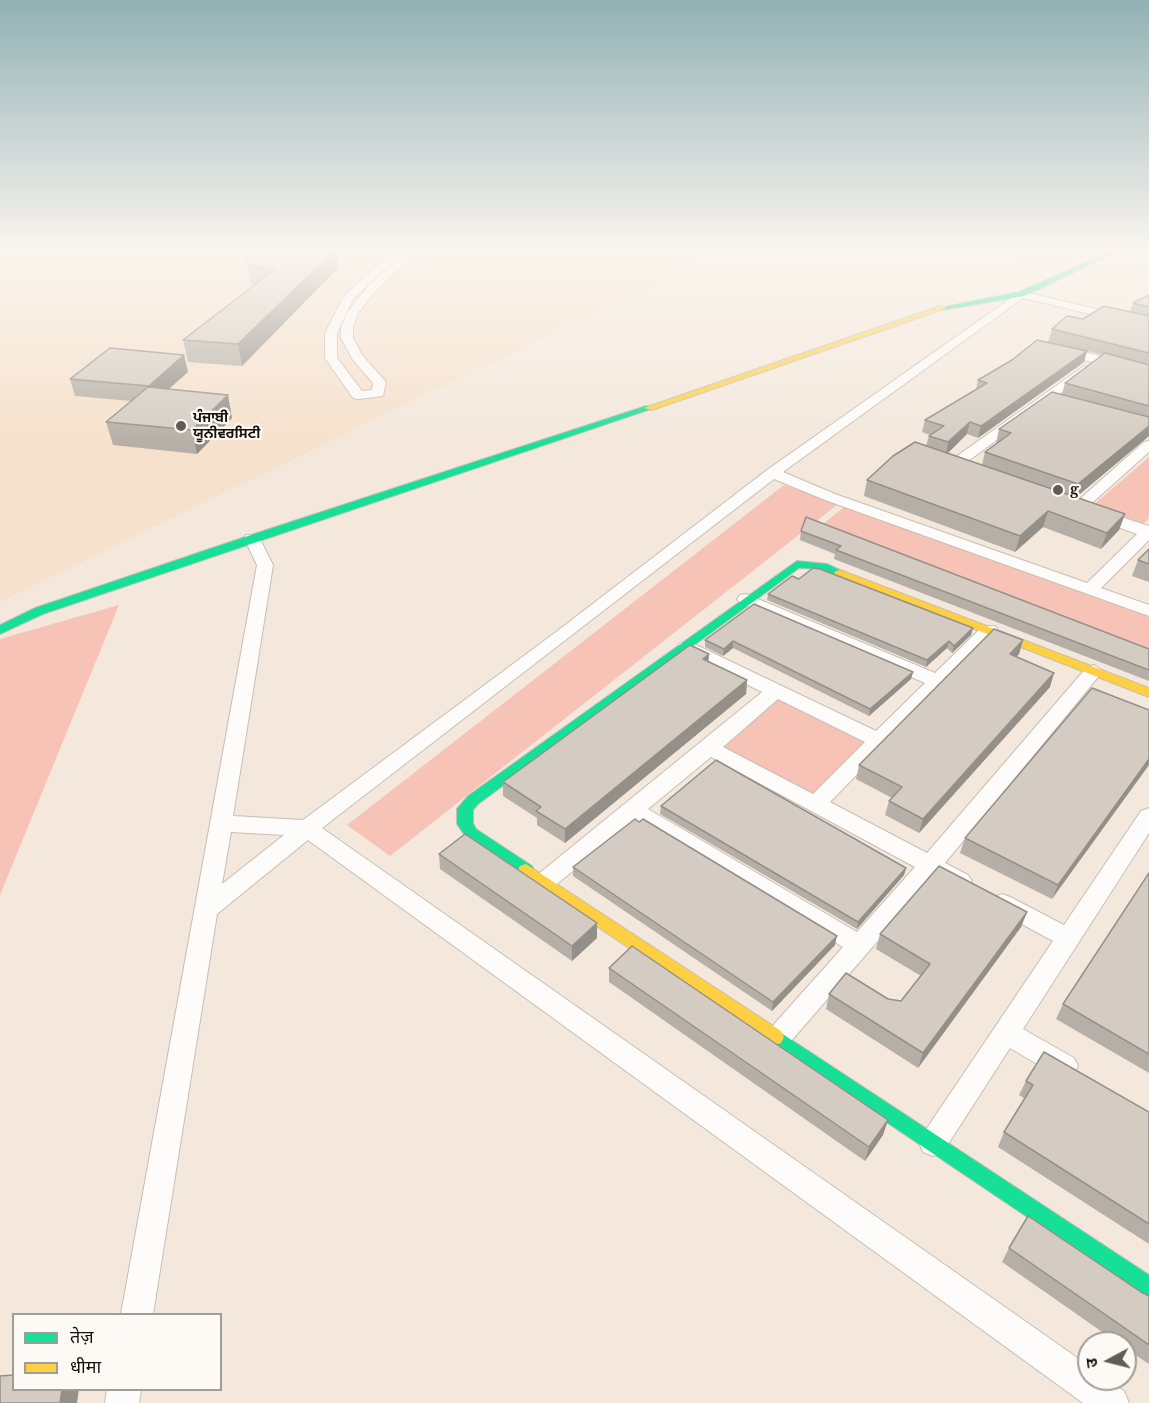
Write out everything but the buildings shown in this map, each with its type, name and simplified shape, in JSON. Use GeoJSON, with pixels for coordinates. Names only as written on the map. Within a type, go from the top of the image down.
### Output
{"type":"FeatureCollection","features":[{"type":"Feature","properties":{"kind":"street"},"geometry":{"type":"LineString","coordinates":[[339,315],[330,333],[331,358],[358,395],[378,393],[380,382],[357,357],[347,338],[352,315]]}},
{"type":"Feature","properties":{"kind":"street"},"geometry":{"type":"LineString","coordinates":[[0,631],[44,622],[255,543],[939,315]]}},
{"type":"Feature","properties":{"kind":"street"},"geometry":{"type":"LineString","coordinates":[[206,909],[308,828],[562,636],[772,473],[991,315]]}},
{"type":"Feature","properties":{"kind":"street"},"geometry":{"type":"LineString","coordinates":[[1110,315],[1149,325]]}},
{"type":"Feature","properties":{"kind":"street"},"geometry":{"type":"LineString","coordinates":[[1054,348],[1149,373]]}},
{"type":"Feature","properties":{"kind":"street"},"geometry":{"type":"LineString","coordinates":[[978,472],[950,462],[1099,360]]}},
{"type":"Feature","properties":{"kind":"street"},"geometry":{"type":"LineString","coordinates":[[1046,398],[1069,405]]}},
{"type":"Feature","properties":{"kind":"street"},"geometry":{"type":"LineString","coordinates":[[1090,590],[1148,531],[1072,506],[1149,445]]}},
{"type":"Feature","properties":{"kind":"street"},"geometry":{"type":"LineString","coordinates":[[772,473],[1149,611]]}},
{"type":"Feature","properties":{"kind":"street"},"geometry":{"type":"LineString","coordinates":[[137,1313],[219,823],[265,565],[255,543]]}},
{"type":"Feature","properties":{"kind":"street"},"geometry":{"type":"LineString","coordinates":[[1149,693],[823,566],[809,563],[790,567],[472,800],[465,809],[465,824],[471,833],[1149,1288]]}},
{"type":"Feature","properties":{"kind":"street"},"geometry":{"type":"LineString","coordinates":[[746,599],[938,681]]}},
{"type":"Feature","properties":{"kind":"street"},"geometry":{"type":"LineString","coordinates":[[815,804],[989,630]]}},
{"type":"Feature","properties":{"kind":"street"},"geometry":{"type":"LineString","coordinates":[[683,646],[878,740]]}},
{"type":"Feature","properties":{"kind":"street"},"geometry":{"type":"LineString","coordinates":[[777,1039],[930,865],[1094,671]]}},
{"type":"Feature","properties":{"kind":"street"},"geometry":{"type":"LineString","coordinates":[[544,882],[776,691]]}},
{"type":"Feature","properties":{"kind":"street"},"geometry":{"type":"LineString","coordinates":[[709,748],[1068,938]]}},
{"type":"Feature","properties":{"kind":"street"},"geometry":{"type":"LineString","coordinates":[[633,810],[859,945]]}},
{"type":"Feature","properties":{"kind":"street"},"geometry":{"type":"LineString","coordinates":[[933,1143],[1149,816]]}},
{"type":"Feature","properties":{"kind":"street"},"geometry":{"type":"LineString","coordinates":[[219,823],[308,828],[1112,1403]]}},
{"type":"Feature","properties":{"kind":"street"},"geometry":{"type":"LineString","coordinates":[[1006,1032],[1088,1080]]}},
{"type":"Feature","properties":{"kind":"shaded area","name":"ਪੰਜਾਬੀ ਯੂਨੀਵਰਸਿਟੀ"},"geometry":{"type":"Polygon","coordinates":[[[0,315],[589,315],[0,602],[0,315]]]}},
{"type":"Feature","properties":{"kind":"shaded area"},"geometry":{"type":"Polygon","coordinates":[[[1149,457],[1149,518],[1143,524],[1092,506],[1149,457]]]}},
{"type":"Feature","properties":{"kind":"shaded area"},"geometry":{"type":"Polygon","coordinates":[[[784,485],[838,504],[390,856],[347,825],[784,485]]]}},
{"type":"Feature","properties":{"kind":"shaded area"},"geometry":{"type":"Polygon","coordinates":[[[844,507],[1149,617],[1149,657],[818,528],[844,507]]]}},
{"type":"Feature","properties":{"kind":"shaded area"},"geometry":{"type":"Polygon","coordinates":[[[119,605],[0,895],[0,639],[119,605]]]}},
{"type":"Feature","properties":{"kind":"shaded area"},"geometry":{"type":"Polygon","coordinates":[[[777,697],[867,740],[812,795],[722,746],[777,697]]]}},
{"type":"Feature","properties":{"kind":"traffic: fast"},"geometry":{"type":"LineString","coordinates":[[0,630],[39,611],[252,538],[649,408]]}},
{"type":"Feature","properties":{"kind":"traffic: fast"},"geometry":{"type":"LineString","coordinates":[[526,870],[471,833],[465,824],[465,809],[473,800],[797,564],[823,566],[840,573]]}},
{"type":"Feature","properties":{"kind":"traffic: fast"},"geometry":{"type":"LineString","coordinates":[[775,1037],[1149,1288]]}},
{"type":"Feature","properties":{"kind":"traffic: slow"},"geometry":{"type":"LineString","coordinates":[[649,408],[921,315]]}},
{"type":"Feature","properties":{"kind":"traffic: slow"},"geometry":{"type":"LineString","coordinates":[[840,573],[1149,693]]}},
{"type":"Feature","properties":{"kind":"traffic: slow"},"geometry":{"type":"LineString","coordinates":[[526,870],[775,1037]]}},
{"type":"Feature","properties":{"kind":"place","name":"ਪੰਜਾਬੀ ਯੂਨੀਵਰਸਿਟੀ"},"geometry":{"type":"Point","coordinates":[181,426]}},
{"type":"Feature","properties":{"kind":"place","name":"g"},"geometry":{"type":"Point","coordinates":[1058,490]}}]}
